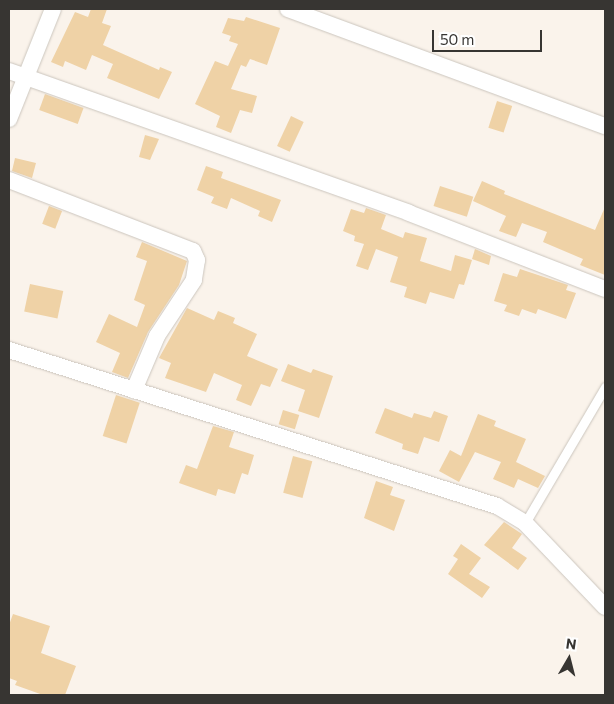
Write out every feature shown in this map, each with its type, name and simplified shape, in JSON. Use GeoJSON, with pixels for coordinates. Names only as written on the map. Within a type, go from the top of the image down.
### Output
{"type":"FeatureCollection","features":[{"type":"Feature","properties":{"kind":"street"},"geometry":{"type":"LineString","coordinates":[[9,119],[53,9]]}},
{"type":"Feature","properties":{"kind":"street"},"geometry":{"type":"LineString","coordinates":[[288,9],[605,126]]}},
{"type":"Feature","properties":{"kind":"street"},"geometry":{"type":"LineString","coordinates":[[9,71],[409,213],[605,289]]}},
{"type":"Feature","properties":{"kind":"street"},"geometry":{"type":"LineString","coordinates":[[9,180],[193,251],[197,260],[194,280],[157,336],[134,390]]}},
{"type":"Feature","properties":{"kind":"street"},"geometry":{"type":"LineString","coordinates":[[9,350],[497,506],[525,523],[605,607]]}},
{"type":"Feature","properties":{"kind":"lane"},"geometry":{"type":"LineString","coordinates":[[525,523],[605,387]]}},
{"type":"Feature","properties":{"kind":"building"},"geometry":{"type":"Polygon","coordinates":[[[91,9],[107,9],[102,23],[111,26],[103,45],[159,70],[160,67],[172,72],[159,99],[107,78],[113,64],[92,55],[86,70],[65,61],[63,67],[51,62],[75,12],[88,17],[91,9]]]}},
{"type":"Feature","properties":{"kind":"building"},"geometry":{"type":"Polygon","coordinates":[[[246,17],[280,28],[267,65],[250,59],[246,67],[241,65],[231,89],[257,96],[252,113],[240,110],[231,133],[216,127],[220,116],[195,104],[215,61],[228,66],[238,44],[229,41],[231,36],[222,33],[228,18],[244,21],[246,17]]]}},
{"type":"Feature","properties":{"kind":"building"},"geometry":{"type":"Polygon","coordinates":[[[45,94],[84,108],[78,124],[39,110],[45,94]]]}},
{"type":"Feature","properties":{"kind":"building"},"geometry":{"type":"Polygon","coordinates":[[[497,101],[512,106],[504,133],[488,128],[497,101]]]}},
{"type":"Feature","properties":{"kind":"building"},"geometry":{"type":"Polygon","coordinates":[[[291,116],[304,122],[290,152],[277,146],[291,116]]]}},
{"type":"Feature","properties":{"kind":"building"},"geometry":{"type":"Polygon","coordinates":[[[145,135],[159,139],[150,160],[139,157],[145,135]]]}},
{"type":"Feature","properties":{"kind":"building"},"geometry":{"type":"Polygon","coordinates":[[[15,158],[36,163],[32,178],[12,171],[15,158]]]}},
{"type":"Feature","properties":{"kind":"building"},"geometry":{"type":"Polygon","coordinates":[[[206,166],[223,172],[221,178],[281,200],[272,222],[258,216],[260,211],[231,198],[227,209],[211,203],[214,197],[197,190],[206,166]]]}},
{"type":"Feature","properties":{"kind":"building"},"geometry":{"type":"Polygon","coordinates":[[[482,181],[505,191],[504,194],[595,230],[605,207],[605,275],[580,265],[583,259],[543,242],[547,232],[522,223],[516,237],[499,231],[506,216],[473,201],[482,181]]]}},
{"type":"Feature","properties":{"kind":"building"},"geometry":{"type":"Polygon","coordinates":[[[440,186],[473,197],[467,217],[434,206],[440,186]]]}},
{"type":"Feature","properties":{"kind":"building"},"geometry":{"type":"Polygon","coordinates":[[[49,206],[62,211],[55,229],[42,224],[49,206]]]}},
{"type":"Feature","properties":{"kind":"building"},"geometry":{"type":"Polygon","coordinates":[[[366,208],[386,215],[381,229],[403,238],[405,232],[427,238],[420,261],[451,271],[455,255],[472,260],[464,285],[459,284],[454,299],[430,292],[426,304],[404,297],[407,287],[390,282],[398,257],[376,249],[368,270],[356,266],[364,244],[354,241],[355,236],[343,231],[351,209],[364,213],[366,208]]]}},
{"type":"Feature","properties":{"kind":"building"},"geometry":{"type":"Polygon","coordinates":[[[142,242],[187,261],[179,285],[148,332],[128,378],[112,372],[120,353],[96,342],[109,314],[137,327],[145,305],[134,300],[147,261],[136,257],[142,242]]]}},
{"type":"Feature","properties":{"kind":"building"},"geometry":{"type":"Polygon","coordinates":[[[475,249],[491,256],[489,265],[472,259],[475,249]]]}},
{"type":"Feature","properties":{"kind":"building"},"geometry":{"type":"Polygon","coordinates":[[[520,269],[568,285],[566,290],[576,293],[566,319],[538,309],[536,314],[522,309],[519,316],[504,311],[507,305],[494,301],[503,273],[517,277],[520,269]]]}},
{"type":"Feature","properties":{"kind":"building"},"geometry":{"type":"Polygon","coordinates":[[[30,284],[63,291],[57,318],[24,311],[30,284]]]}},
{"type":"Feature","properties":{"kind":"building"},"geometry":{"type":"Polygon","coordinates":[[[187,308],[214,320],[218,311],[235,318],[233,323],[257,334],[247,356],[278,369],[270,387],[261,384],[251,406],[236,400],[242,385],[214,373],[206,392],[165,378],[171,363],[159,358],[187,308]]]}},
{"type":"Feature","properties":{"kind":"building"},"geometry":{"type":"Polygon","coordinates":[[[288,364],[311,373],[313,369],[333,376],[319,418],[298,411],[305,390],[281,381],[288,364]]]}},
{"type":"Feature","properties":{"kind":"building"},"geometry":{"type":"Polygon","coordinates":[[[116,395],[140,403],[126,444],[103,436],[116,395]]]}},
{"type":"Feature","properties":{"kind":"building"},"geometry":{"type":"Polygon","coordinates":[[[385,408],[412,418],[414,413],[431,418],[434,411],[448,416],[439,442],[424,437],[418,454],[402,449],[403,444],[375,433],[385,408]]]}},
{"type":"Feature","properties":{"kind":"building"},"geometry":{"type":"Polygon","coordinates":[[[283,410],[299,415],[295,429],[279,424],[283,410]]]}},
{"type":"Feature","properties":{"kind":"building"},"geometry":{"type":"Polygon","coordinates":[[[478,414],[496,421],[494,426],[526,439],[516,462],[545,476],[538,488],[518,479],[514,488],[493,479],[501,462],[475,452],[459,482],[439,471],[450,450],[461,456],[478,414]]]}},
{"type":"Feature","properties":{"kind":"building"},"geometry":{"type":"Polygon","coordinates":[[[213,426],[234,432],[229,447],[254,455],[248,475],[242,473],[235,494],[218,489],[216,496],[179,483],[186,465],[197,469],[213,426]]]}},
{"type":"Feature","properties":{"kind":"building"},"geometry":{"type":"Polygon","coordinates":[[[293,456],[312,461],[302,498],[283,493],[293,456]]]}},
{"type":"Feature","properties":{"kind":"building"},"geometry":{"type":"Polygon","coordinates":[[[376,481],[393,487],[390,495],[405,500],[394,531],[364,518],[376,481]]]}},
{"type":"Feature","properties":{"kind":"building"},"geometry":{"type":"Polygon","coordinates":[[[504,522],[522,534],[512,548],[527,558],[518,570],[484,545],[504,522]]]}},
{"type":"Feature","properties":{"kind":"building"},"geometry":{"type":"Polygon","coordinates":[[[461,544],[481,558],[469,574],[490,587],[482,598],[448,574],[458,559],[453,556],[461,544]]]}},
{"type":"Feature","properties":{"kind":"building"},"geometry":{"type":"Polygon","coordinates":[[[13,614],[50,626],[41,653],[76,666],[65,695],[43,695],[15,685],[17,681],[9,678],[9,625],[13,614]]]}}]}
